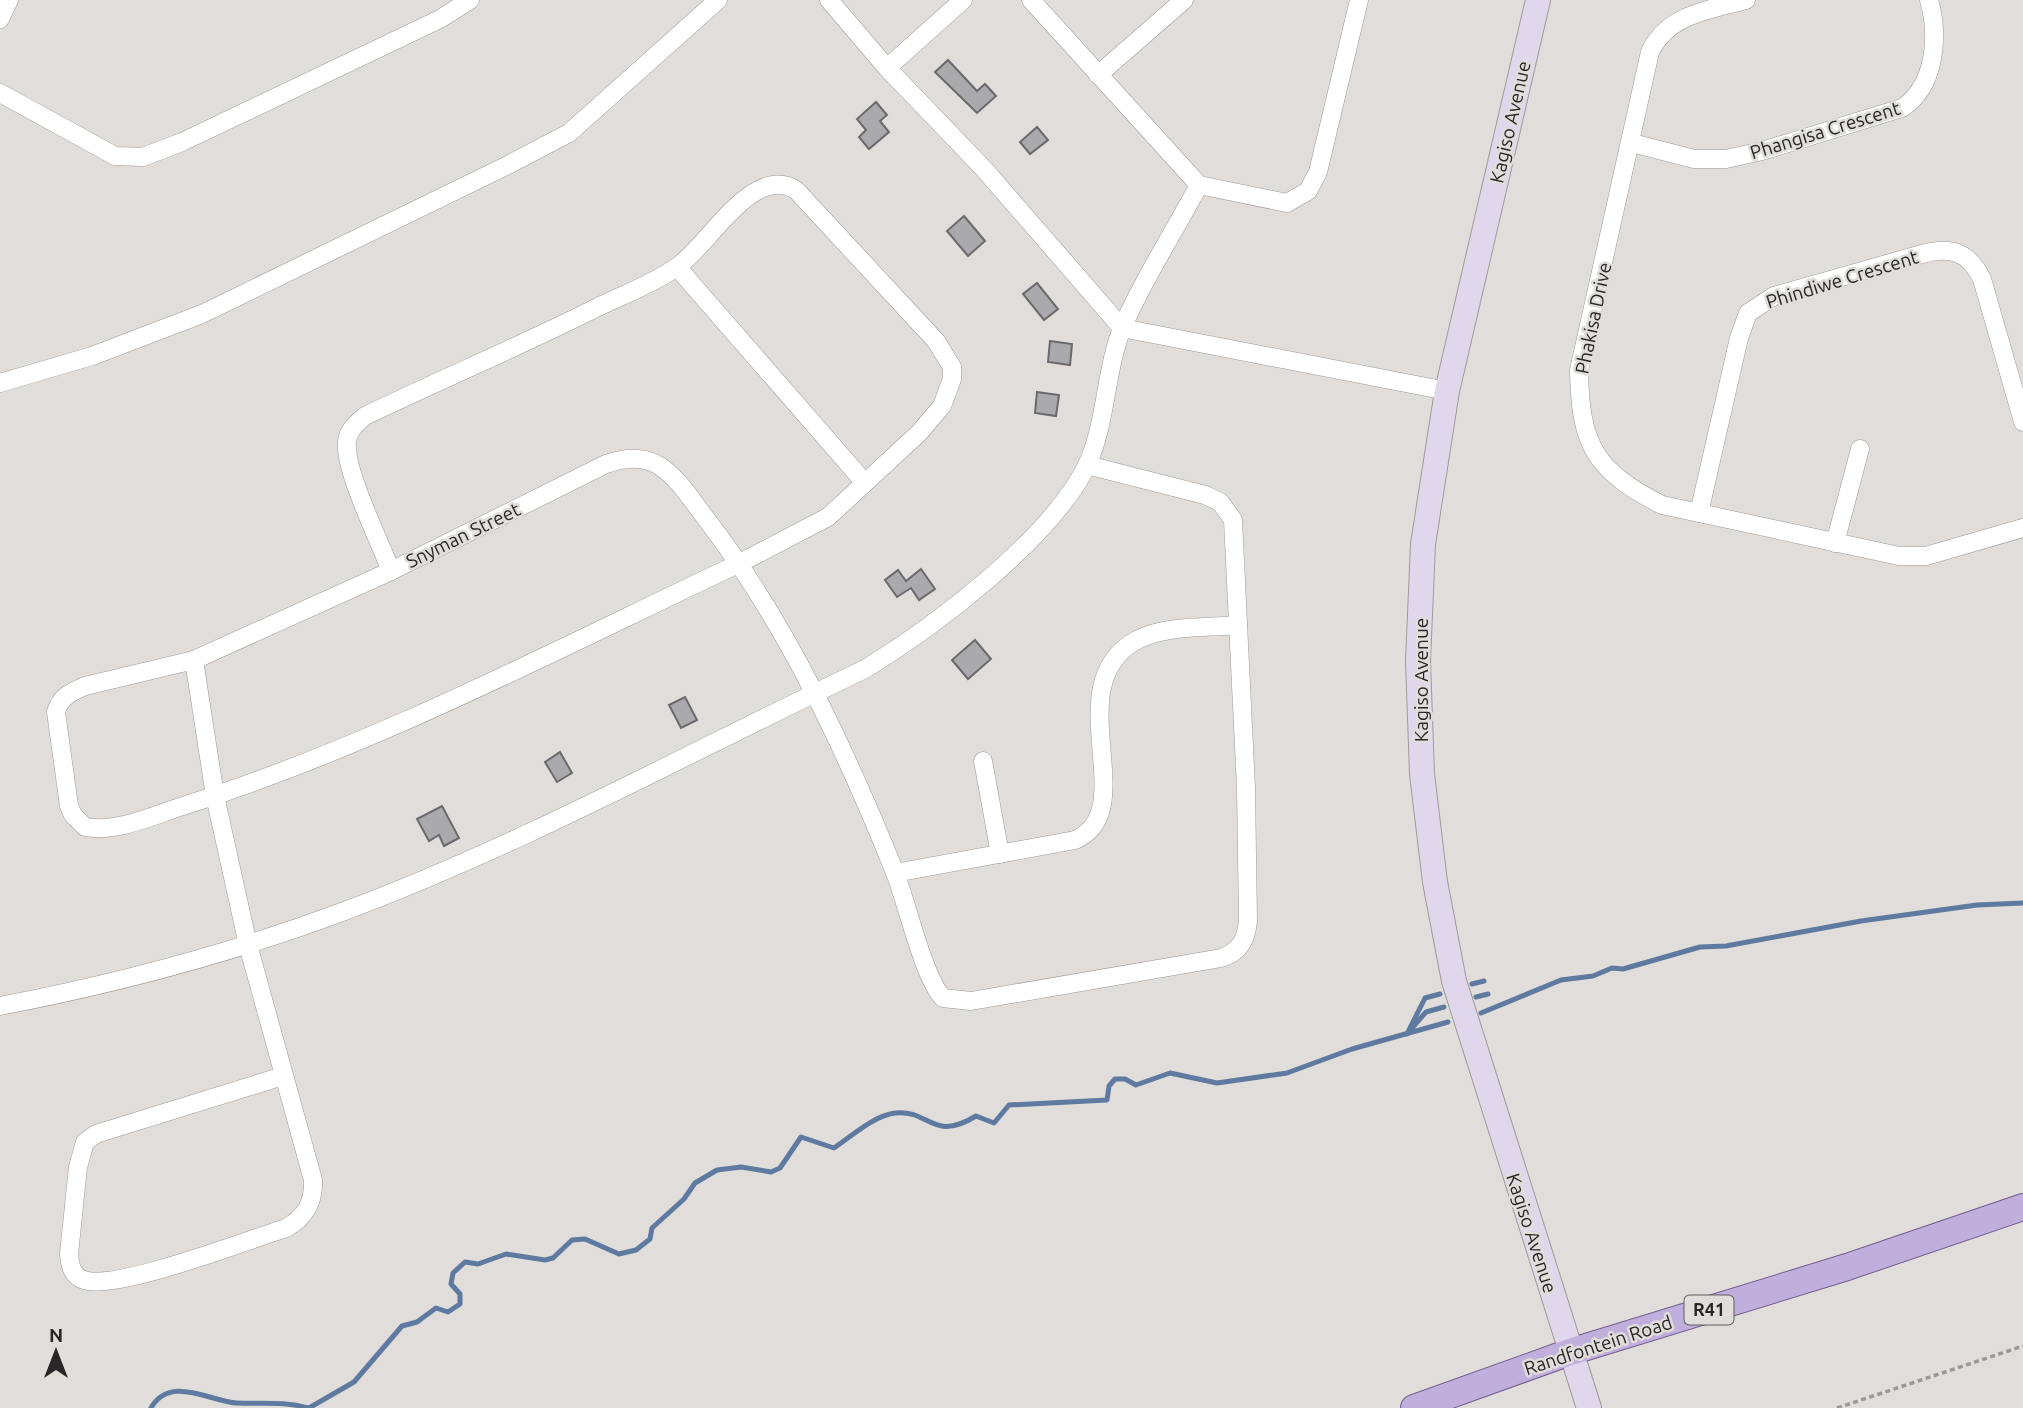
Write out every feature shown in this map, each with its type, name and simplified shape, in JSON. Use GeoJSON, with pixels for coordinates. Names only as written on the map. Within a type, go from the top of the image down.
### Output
{"type":"FeatureCollection","features":[{"type":"Feature","properties":{"kind":"main road","name":"Randfontein Road"},"geometry":{"type":"LineString","coordinates":[[1414,1408],[1570,1352],[1847,1267],[2023,1208]]}},
{"type":"Feature","properties":{"kind":"street"},"geometry":{"type":"LineString","coordinates":[[0,19],[9,0]]}},
{"type":"Feature","properties":{"kind":"street"},"geometry":{"type":"LineString","coordinates":[[0,93],[115,156],[143,157],[182,142],[429,24],[470,0]]}},
{"type":"Feature","properties":{"kind":"street"},"geometry":{"type":"LineString","coordinates":[[0,383],[92,356],[202,314],[508,165],[569,132],[718,0]]}},
{"type":"Feature","properties":{"kind":"street"},"geometry":{"type":"LineString","coordinates":[[829,0],[887,68],[984,169],[1122,328],[1447,391]]}},
{"type":"Feature","properties":{"kind":"street"},"geometry":{"type":"LineString","coordinates":[[887,68],[963,0]]}},
{"type":"Feature","properties":{"kind":"street"},"geometry":{"type":"LineString","coordinates":[[1031,0],[1199,185],[1286,203],[1308,191],[1318,172],[1359,0]]}},
{"type":"Feature","properties":{"kind":"street"},"geometry":{"type":"LineString","coordinates":[[1098,75],[1184,0]]}},
{"type":"Feature","properties":{"kind":"street","name":"Kagiso Avenue"},"geometry":{"type":"LineString","coordinates":[[1538,0],[1447,391],[1423,544],[1418,662],[1422,774],[1435,882],[1454,981],[1589,1408]]}},
{"type":"Feature","properties":{"kind":"street","name":"Phakisa Drive"},"geometry":{"type":"LineString","coordinates":[[1746,0],[1713,4],[1681,19],[1657,38],[1645,70],[1632,143],[1579,370],[1580,419],[1592,449],[1612,473],[1636,492],[1662,505],[1899,556],[1926,556],[2023,528]]}},
{"type":"Feature","properties":{"kind":"street","name":"Phangisa Crescent"},"geometry":{"type":"LineString","coordinates":[[1632,143],[1694,159],[1726,159],[1762,151],[1902,108],[1921,90],[1932,54],[1936,29],[1929,0]]}},
{"type":"Feature","properties":{"kind":"street","name":"Snyman Street"},"geometry":{"type":"LineString","coordinates":[[865,483],[919,433],[942,406],[949,393],[952,367],[936,341],[796,190],[780,183],[767,184],[752,193],[677,267],[522,345],[365,416],[352,427],[346,443],[350,467],[391,571],[607,464],[633,459],[658,466],[672,477],[740,563],[813,694],[858,784],[895,873],[932,982],[943,998],[955,1001],[971,1001],[1221,958],[1238,950],[1247,932],[1248,921],[1246,788],[1238,625]]}},
{"type":"Feature","properties":{"kind":"street"},"geometry":{"type":"LineString","coordinates":[[0,1006],[65,993],[248,945],[342,912],[464,860],[813,694],[901,648],[976,589],[1048,519],[1087,465],[1122,328],[1199,185]]}},
{"type":"Feature","properties":{"kind":"street","name":"Phindiwe Crescent"},"geometry":{"type":"LineString","coordinates":[[1699,513],[1739,338],[1748,313],[1774,296],[1939,249],[1955,251],[1974,262],[1982,279],[2023,422]]}},
{"type":"Feature","properties":{"kind":"street"},"geometry":{"type":"LineString","coordinates":[[391,571],[194,660],[85,686],[64,698],[56,712],[69,806],[79,823],[97,829],[215,796],[346,746],[740,563],[828,517],[865,483],[677,267]]}},
{"type":"Feature","properties":{"kind":"street"},"geometry":{"type":"LineString","coordinates":[[1835,543],[1860,449]]}},
{"type":"Feature","properties":{"kind":"street"},"geometry":{"type":"LineString","coordinates":[[895,873],[1075,840],[1092,831],[1099,821],[1103,798],[1100,692],[1105,671],[1135,640],[1152,634],[1238,625],[1235,533],[1229,511],[1205,495],[1087,465]]}},
{"type":"Feature","properties":{"kind":"street"},"geometry":{"type":"LineString","coordinates":[[194,660],[215,796],[248,945],[313,1180],[311,1203],[298,1221],[236,1244],[117,1279],[85,1281],[76,1276],[70,1267],[69,1255],[78,1167],[85,1142],[96,1134],[284,1076]]}},
{"type":"Feature","properties":{"kind":"street"},"geometry":{"type":"LineString","coordinates":[[983,761],[1000,854]]}},
{"type":"Feature","properties":{"kind":"path"},"geometry":{"type":"LineString","coordinates":[[1837,1408],[2023,1346]]}},
{"type":"Feature","properties":{"kind":"building"},"geometry":{"type":"Polygon","coordinates":[[[948,60],[977,91],[985,84],[996,96],[977,113],[935,72],[948,60]]]}},
{"type":"Feature","properties":{"kind":"building"},"geometry":{"type":"Polygon","coordinates":[[[876,102],[887,115],[880,121],[889,132],[869,149],[859,137],[866,130],[857,119],[876,102]]]}},
{"type":"Feature","properties":{"kind":"building"},"geometry":{"type":"Polygon","coordinates":[[[1037,127],[1048,140],[1030,154],[1020,142],[1037,127]]]}},
{"type":"Feature","properties":{"kind":"building"},"geometry":{"type":"Polygon","coordinates":[[[964,216],[985,241],[968,256],[947,231],[964,216]]]}},
{"type":"Feature","properties":{"kind":"building"},"geometry":{"type":"Polygon","coordinates":[[[1037,283],[1058,309],[1044,320],[1023,294],[1037,283]]]}},
{"type":"Feature","properties":{"kind":"building"},"geometry":{"type":"Polygon","coordinates":[[[1050,341],[1072,344],[1070,365],[1048,362],[1050,341]]]}},
{"type":"Feature","properties":{"kind":"building"},"geometry":{"type":"Polygon","coordinates":[[[1037,392],[1059,395],[1056,416],[1035,413],[1037,392]]]}},
{"type":"Feature","properties":{"kind":"building"},"geometry":{"type":"Polygon","coordinates":[[[921,569],[935,589],[919,600],[911,588],[897,597],[885,580],[898,570],[906,581],[921,569]]]}},
{"type":"Feature","properties":{"kind":"building"},"geometry":{"type":"Polygon","coordinates":[[[975,640],[991,659],[968,679],[952,660],[975,640]]]}},
{"type":"Feature","properties":{"kind":"building"},"geometry":{"type":"Polygon","coordinates":[[[685,697],[697,720],[681,728],[669,705],[685,697]]]}},
{"type":"Feature","properties":{"kind":"building"},"geometry":{"type":"Polygon","coordinates":[[[560,752],[572,773],[557,782],[545,762],[560,752]]]}},
{"type":"Feature","properties":{"kind":"building"},"geometry":{"type":"Polygon","coordinates":[[[442,806],[459,838],[444,846],[439,835],[429,841],[417,819],[442,806]]]}},
{"type":"Feature","properties":{"kind":"waterway"},"geometry":{"type":"LineString","coordinates":[[1481,1013],[1561,980],[1593,976],[1612,968],[1623,969],[1700,947],[1726,946],[1861,921],[1977,905],[2023,903]]}},
{"type":"Feature","properties":{"kind":"waterway"},"geometry":{"type":"LineString","coordinates":[[1472,984],[1484,981]]}},
{"type":"Feature","properties":{"kind":"waterway"},"geometry":{"type":"LineString","coordinates":[[1407,1034],[1425,998],[1440,994]]}},
{"type":"Feature","properties":{"kind":"waterway"},"geometry":{"type":"LineString","coordinates":[[1476,997],[1488,994]]}},
{"type":"Feature","properties":{"kind":"waterway"},"geometry":{"type":"LineString","coordinates":[[1412,1028],[1426,1012],[1444,1007]]}},
{"type":"Feature","properties":{"kind":"waterway"},"geometry":{"type":"LineString","coordinates":[[309,1408],[354,1382],[402,1326],[417,1322],[436,1308],[448,1312],[460,1304],[460,1294],[451,1284],[453,1273],[465,1262],[478,1264],[506,1254],[545,1260],[553,1258],[572,1240],[585,1239],[619,1254],[636,1250],[650,1239],[652,1228],[684,1199],[695,1183],[717,1170],[741,1167],[771,1172],[780,1168],[801,1137],[834,1148],[871,1122],[895,1113],[907,1113],[940,1126],[961,1123],[976,1116],[994,1123],[1009,1105],[1107,1100],[1109,1086],[1115,1079],[1125,1079],[1136,1085],[1170,1073],[1217,1083],[1287,1073],[1352,1049],[1448,1022]]}},
{"type":"Feature","properties":{"kind":"waterway"},"geometry":{"type":"LineString","coordinates":[[151,1408],[159,1398],[180,1391],[227,1402],[308,1408]]}}]}
